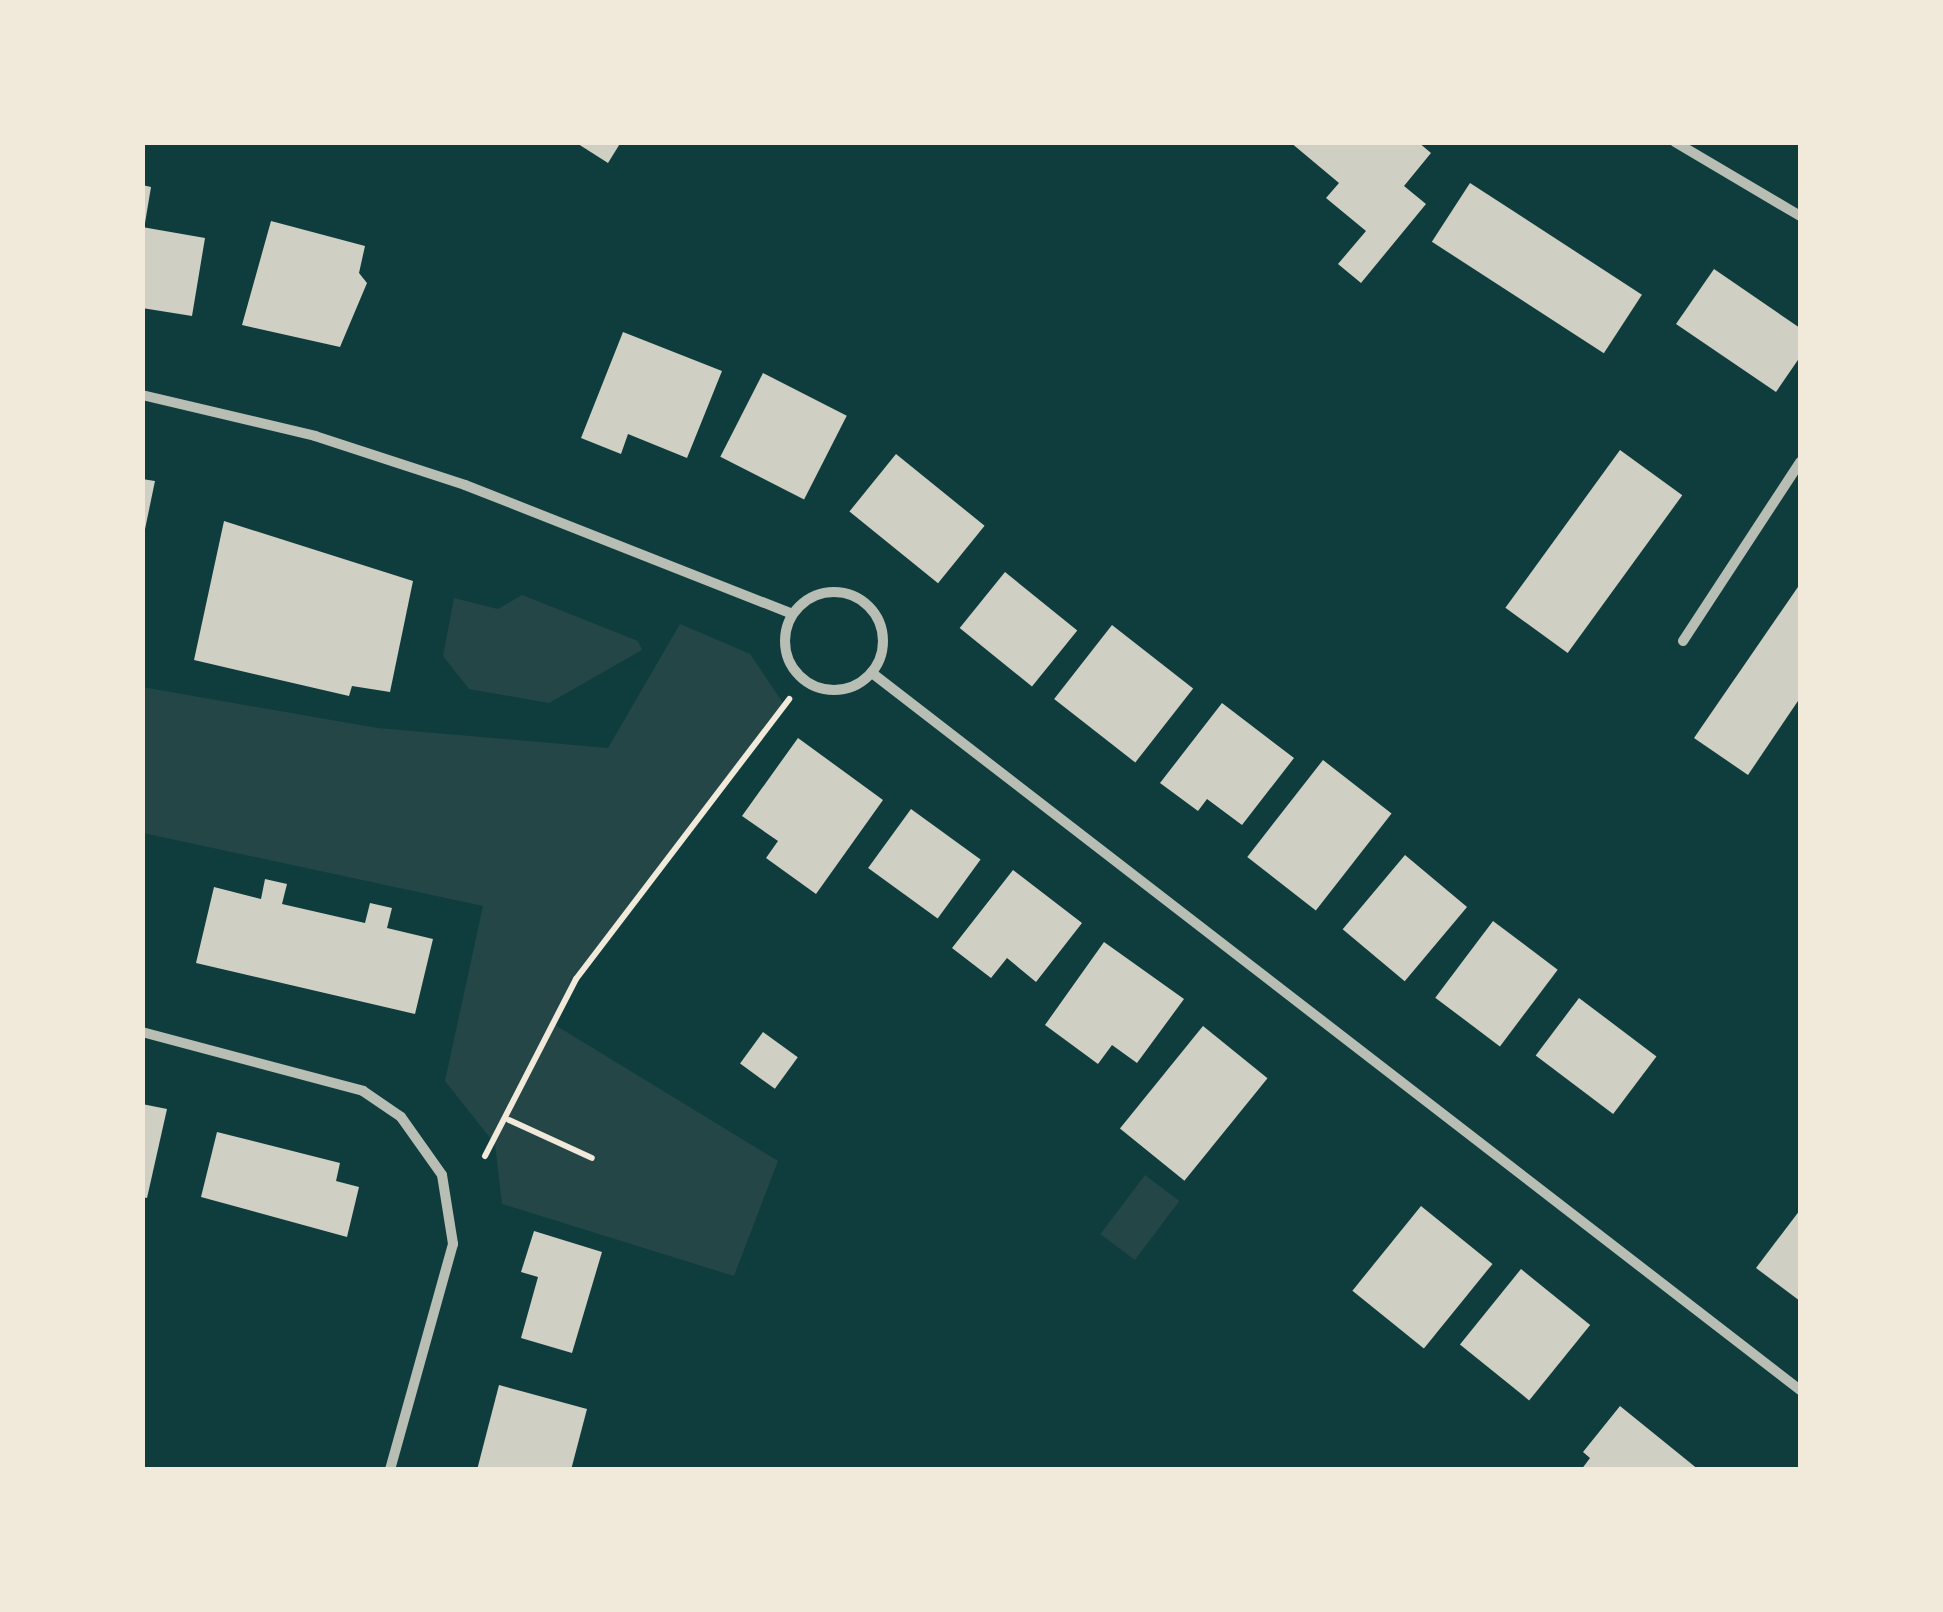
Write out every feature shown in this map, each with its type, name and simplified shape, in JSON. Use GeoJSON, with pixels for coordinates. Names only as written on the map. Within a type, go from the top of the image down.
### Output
{"type":"FeatureCollection","features":[{"type":"Feature","properties":{"kind":"street"},"geometry":{"type":"LineString","coordinates":[[1676,142],[1800,216]]}},
{"type":"Feature","properties":{"kind":"street"},"geometry":{"type":"LineString","coordinates":[[142,395],[315,436],[464,485],[792,614]]}},
{"type":"Feature","properties":{"kind":"street"},"geometry":{"type":"LineString","coordinates":[[1683,641],[1800,462]]}},
{"type":"Feature","properties":{"kind":"street"},"geometry":{"type":"LineString","coordinates":[[818,594],[864,601],[882,628],[872,673],[846,689],[802,679],[786,656],[792,614],[818,594]]}},
{"type":"Feature","properties":{"kind":"street"},"geometry":{"type":"LineString","coordinates":[[872,673],[1800,1390]]}},
{"type":"Feature","properties":{"kind":"street"},"geometry":{"type":"LineString","coordinates":[[142,1032],[362,1091],[401,1117],[442,1175],[452,1244],[390,1470]]}},
{"type":"Feature","properties":{"kind":"path"},"geometry":{"type":"LineString","coordinates":[[485,1156],[509,1120],[576,979],[789,700]]}},
{"type":"Feature","properties":{"kind":"path"},"geometry":{"type":"LineString","coordinates":[[509,1120],[592,1158]]}},
{"type":"Feature","properties":{"kind":"shaded area"},"geometry":{"type":"Polygon","coordinates":[[[522,595],[638,641],[642,650],[549,703],[469,689],[443,656],[454,598],[498,609],[522,595]]]}},
{"type":"Feature","properties":{"kind":"shaded area"},"geometry":{"type":"Polygon","coordinates":[[[680,624],[750,654],[785,706],[576,979],[555,1025],[778,1161],[734,1276],[502,1204],[495,1144],[445,1081],[483,906],[143,833],[142,687],[377,728],[608,748],[680,624]]]}},
{"type":"Feature","properties":{"kind":"shaded area"},"geometry":{"type":"Polygon","coordinates":[[[1145,1175],[1179,1201],[1135,1260],[1100,1234],[1145,1175]]]}},
{"type":"Feature","properties":{"kind":"building"},"geometry":{"type":"Polygon","coordinates":[[[575,142],[621,142],[608,163],[575,142]]]}},
{"type":"Feature","properties":{"kind":"building"},"geometry":{"type":"Polygon","coordinates":[[[1290,142],[1418,142],[1431,153],[1404,186],[1426,204],[1361,283],[1338,264],[1366,231],[1326,198],[1339,183],[1290,142]]]}},
{"type":"Feature","properties":{"kind":"building"},"geometry":{"type":"Polygon","coordinates":[[[1470,183],[1642,295],[1604,353],[1432,242],[1470,183]]]}},
{"type":"Feature","properties":{"kind":"building"},"geometry":{"type":"Polygon","coordinates":[[[142,185],[151,187],[145,223],[142,223],[142,185]]]}},
{"type":"Feature","properties":{"kind":"building"},"geometry":{"type":"Polygon","coordinates":[[[271,221],[365,246],[359,273],[367,283],[340,347],[242,325],[271,221]]]}},
{"type":"Feature","properties":{"kind":"building"},"geometry":{"type":"Polygon","coordinates":[[[142,227],[205,238],[192,316],[142,308],[142,227]]]}},
{"type":"Feature","properties":{"kind":"building"},"geometry":{"type":"Polygon","coordinates":[[[1714,269],[1800,328],[1800,357],[1776,392],[1676,324],[1714,269]]]}},
{"type":"Feature","properties":{"kind":"building"},"geometry":{"type":"Polygon","coordinates":[[[623,332],[722,371],[687,458],[628,434],[621,454],[581,438],[623,332]]]}},
{"type":"Feature","properties":{"kind":"building"},"geometry":{"type":"Polygon","coordinates":[[[763,373],[847,416],[804,499],[720,457],[763,373]]]}},
{"type":"Feature","properties":{"kind":"building"},"geometry":{"type":"Polygon","coordinates":[[[1620,450],[1682,495],[1568,653],[1505,608],[1620,450]]]}},
{"type":"Feature","properties":{"kind":"building"},"geometry":{"type":"Polygon","coordinates":[[[896,454],[985,526],[938,583],[849,512],[896,454]]]}},
{"type":"Feature","properties":{"kind":"building"},"geometry":{"type":"Polygon","coordinates":[[[142,479],[155,481],[144,534],[142,534],[142,479]]]}},
{"type":"Feature","properties":{"kind":"building"},"geometry":{"type":"Polygon","coordinates":[[[224,521],[413,581],[390,692],[352,686],[349,696],[194,660],[224,521]]]}},
{"type":"Feature","properties":{"kind":"building"},"geometry":{"type":"Polygon","coordinates":[[[1005,572],[1077,631],[1032,686],[960,628],[1005,572]]]}},
{"type":"Feature","properties":{"kind":"building"},"geometry":{"type":"Polygon","coordinates":[[[1800,584],[1800,698],[1748,775],[1694,738],[1800,584]]]}},
{"type":"Feature","properties":{"kind":"building"},"geometry":{"type":"Polygon","coordinates":[[[1112,625],[1193,688],[1135,762],[1054,699],[1112,625]]]}},
{"type":"Feature","properties":{"kind":"building"},"geometry":{"type":"Polygon","coordinates":[[[1222,703],[1294,758],[1242,825],[1207,799],[1198,811],[1160,783],[1222,703]]]}},
{"type":"Feature","properties":{"kind":"building"},"geometry":{"type":"Polygon","coordinates":[[[798,738],[883,800],[816,894],[766,858],[778,841],[742,816],[798,738]]]}},
{"type":"Feature","properties":{"kind":"building"},"geometry":{"type":"Polygon","coordinates":[[[1323,760],[1392,814],[1316,910],[1247,857],[1323,760]]]}},
{"type":"Feature","properties":{"kind":"building"},"geometry":{"type":"Polygon","coordinates":[[[911,809],[981,860],[938,919],[868,868],[911,809]]]}},
{"type":"Feature","properties":{"kind":"building"},"geometry":{"type":"Polygon","coordinates":[[[1405,855],[1467,907],[1405,981],[1343,929],[1405,855]]]}},
{"type":"Feature","properties":{"kind":"building"},"geometry":{"type":"Polygon","coordinates":[[[1013,870],[1082,923],[1036,982],[1007,958],[991,978],[952,948],[1013,870]]]}},
{"type":"Feature","properties":{"kind":"building"},"geometry":{"type":"Polygon","coordinates":[[[265,879],[287,884],[282,904],[365,923],[370,903],[392,908],[387,928],[433,939],[415,1014],[196,963],[214,887],[261,899],[265,879]]]}},
{"type":"Feature","properties":{"kind":"building"},"geometry":{"type":"Polygon","coordinates":[[[1493,921],[1558,970],[1500,1046],[1435,998],[1493,921]]]}},
{"type":"Feature","properties":{"kind":"building"},"geometry":{"type":"Polygon","coordinates":[[[1104,942],[1184,999],[1137,1063],[1112,1045],[1098,1064],[1045,1025],[1104,942]]]}},
{"type":"Feature","properties":{"kind":"building"},"geometry":{"type":"Polygon","coordinates":[[[1579,998],[1656,1056],[1613,1114],[1536,1056],[1579,998]]]}},
{"type":"Feature","properties":{"kind":"building"},"geometry":{"type":"Polygon","coordinates":[[[1203,1026],[1268,1078],[1184,1181],[1120,1129],[1203,1026]]]}},
{"type":"Feature","properties":{"kind":"building"},"geometry":{"type":"Polygon","coordinates":[[[763,1032],[798,1057],[775,1089],[740,1064],[763,1032]]]}},
{"type":"Feature","properties":{"kind":"building"},"geometry":{"type":"Polygon","coordinates":[[[142,1104],[167,1109],[147,1198],[142,1197],[142,1104]]]}},
{"type":"Feature","properties":{"kind":"building"},"geometry":{"type":"Polygon","coordinates":[[[217,1132],[340,1163],[336,1181],[359,1187],[347,1237],[201,1197],[217,1132]]]}},
{"type":"Feature","properties":{"kind":"building"},"geometry":{"type":"Polygon","coordinates":[[[1421,1206],[1492,1264],[1424,1349],[1352,1291],[1421,1206]]]}},
{"type":"Feature","properties":{"kind":"building"},"geometry":{"type":"Polygon","coordinates":[[[1800,1210],[1800,1301],[1756,1268],[1800,1210]]]}},
{"type":"Feature","properties":{"kind":"building"},"geometry":{"type":"Polygon","coordinates":[[[534,1231],[602,1252],[572,1353],[521,1338],[538,1277],[521,1272],[534,1231]]]}},
{"type":"Feature","properties":{"kind":"building"},"geometry":{"type":"Polygon","coordinates":[[[1521,1269],[1590,1325],[1529,1400],[1460,1344],[1521,1269]]]}},
{"type":"Feature","properties":{"kind":"building"},"geometry":{"type":"Polygon","coordinates":[[[499,1385],[587,1409],[571,1470],[477,1470],[499,1385]]]}},
{"type":"Feature","properties":{"kind":"building"},"geometry":{"type":"Polygon","coordinates":[[[1620,1406],[1699,1470],[1581,1470],[1590,1458],[1583,1452],[1620,1406]]]}}]}
